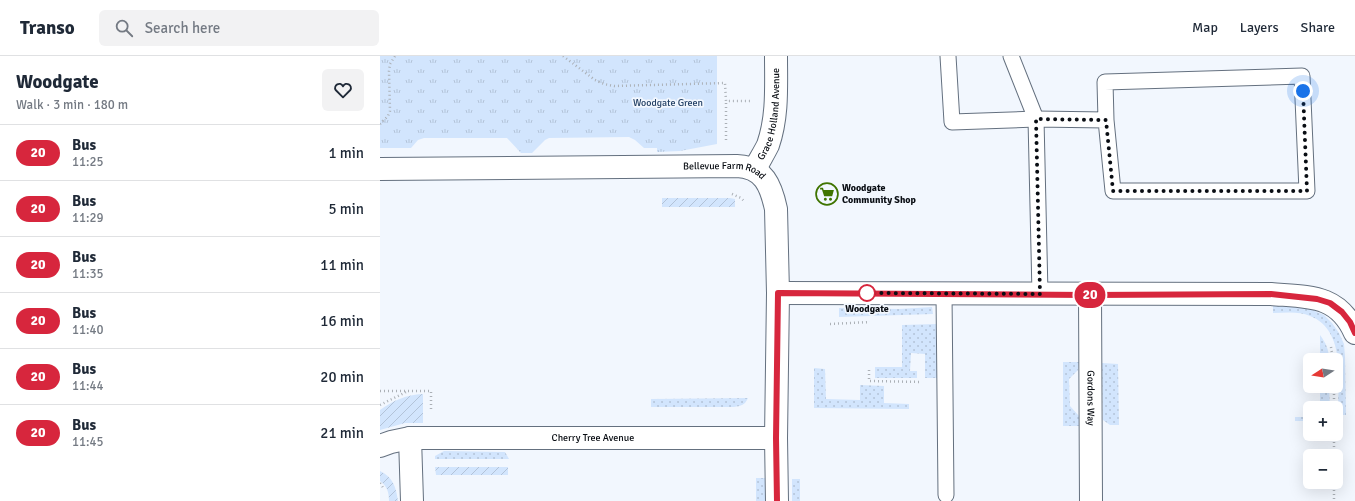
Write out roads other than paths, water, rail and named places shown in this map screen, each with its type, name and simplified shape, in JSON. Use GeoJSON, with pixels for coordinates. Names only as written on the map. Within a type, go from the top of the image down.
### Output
{"type":"FeatureCollection","features":[{"type":"Feature","properties":{"kind":"street","name":"Grace Holland Avenue"},"geometry":{"type":"LineString","coordinates":[[755,169],[767,145],[774,119],[776,101],[776,56]]}},
{"type":"Feature","properties":{"kind":"street","name":"Bellevue Farm Road"},"geometry":{"type":"LineString","coordinates":[[380,169],[737,166],[746,166],[755,169],[764,177],[774,198],[778,233],[776,438],[777,501]]}},
{"type":"Feature","properties":{"kind":"street"},"geometry":{"type":"LineString","coordinates":[[778,293],[1090,295],[1271,294],[1317,299],[1330,303],[1342,312],[1350,322],[1355,333]]}},
{"type":"Feature","properties":{"kind":"street","name":"Gordons Way"},"geometry":{"type":"LineString","coordinates":[[1090,295],[1091,501]]}},
{"type":"Feature","properties":{"kind":"street"},"geometry":{"type":"LineString","coordinates":[[410,438],[412,501]]}},
{"type":"Feature","properties":{"kind":"street","name":"Cherry Tree Avenue"},"geometry":{"type":"LineString","coordinates":[[380,446],[410,438],[776,438]]}},
{"type":"Feature","properties":{"kind":"lane"},"geometry":{"type":"LineString","coordinates":[[948,56],[952,122],[1036,119],[1106,120]]}},
{"type":"Feature","properties":{"kind":"lane"},"geometry":{"type":"LineString","coordinates":[[1011,56],[1036,119],[1040,294]]}},
{"type":"Feature","properties":{"kind":"lane"},"geometry":{"type":"LineString","coordinates":[[1302,76],[1307,191],[1113,191],[1106,120],[1105,82],[1302,76]]}},
{"type":"Feature","properties":{"kind":"lane"},"geometry":{"type":"LineString","coordinates":[[944,294],[946,495]]}},
{"type":"Feature","properties":{"kind":"place","name":"Woodgate Community Shop"},"geometry":{"type":"Point","coordinates":[827,194]}},
{"type":"Feature","properties":{"kind":"place","name":"Woodgate"},"geometry":{"type":"Point","coordinates":[867,293]}},
{"type":"Feature","properties":{"kind":"park label","name":"Woodgate Green"},"geometry":{"type":"Point","coordinates":[668,103]}}]}
